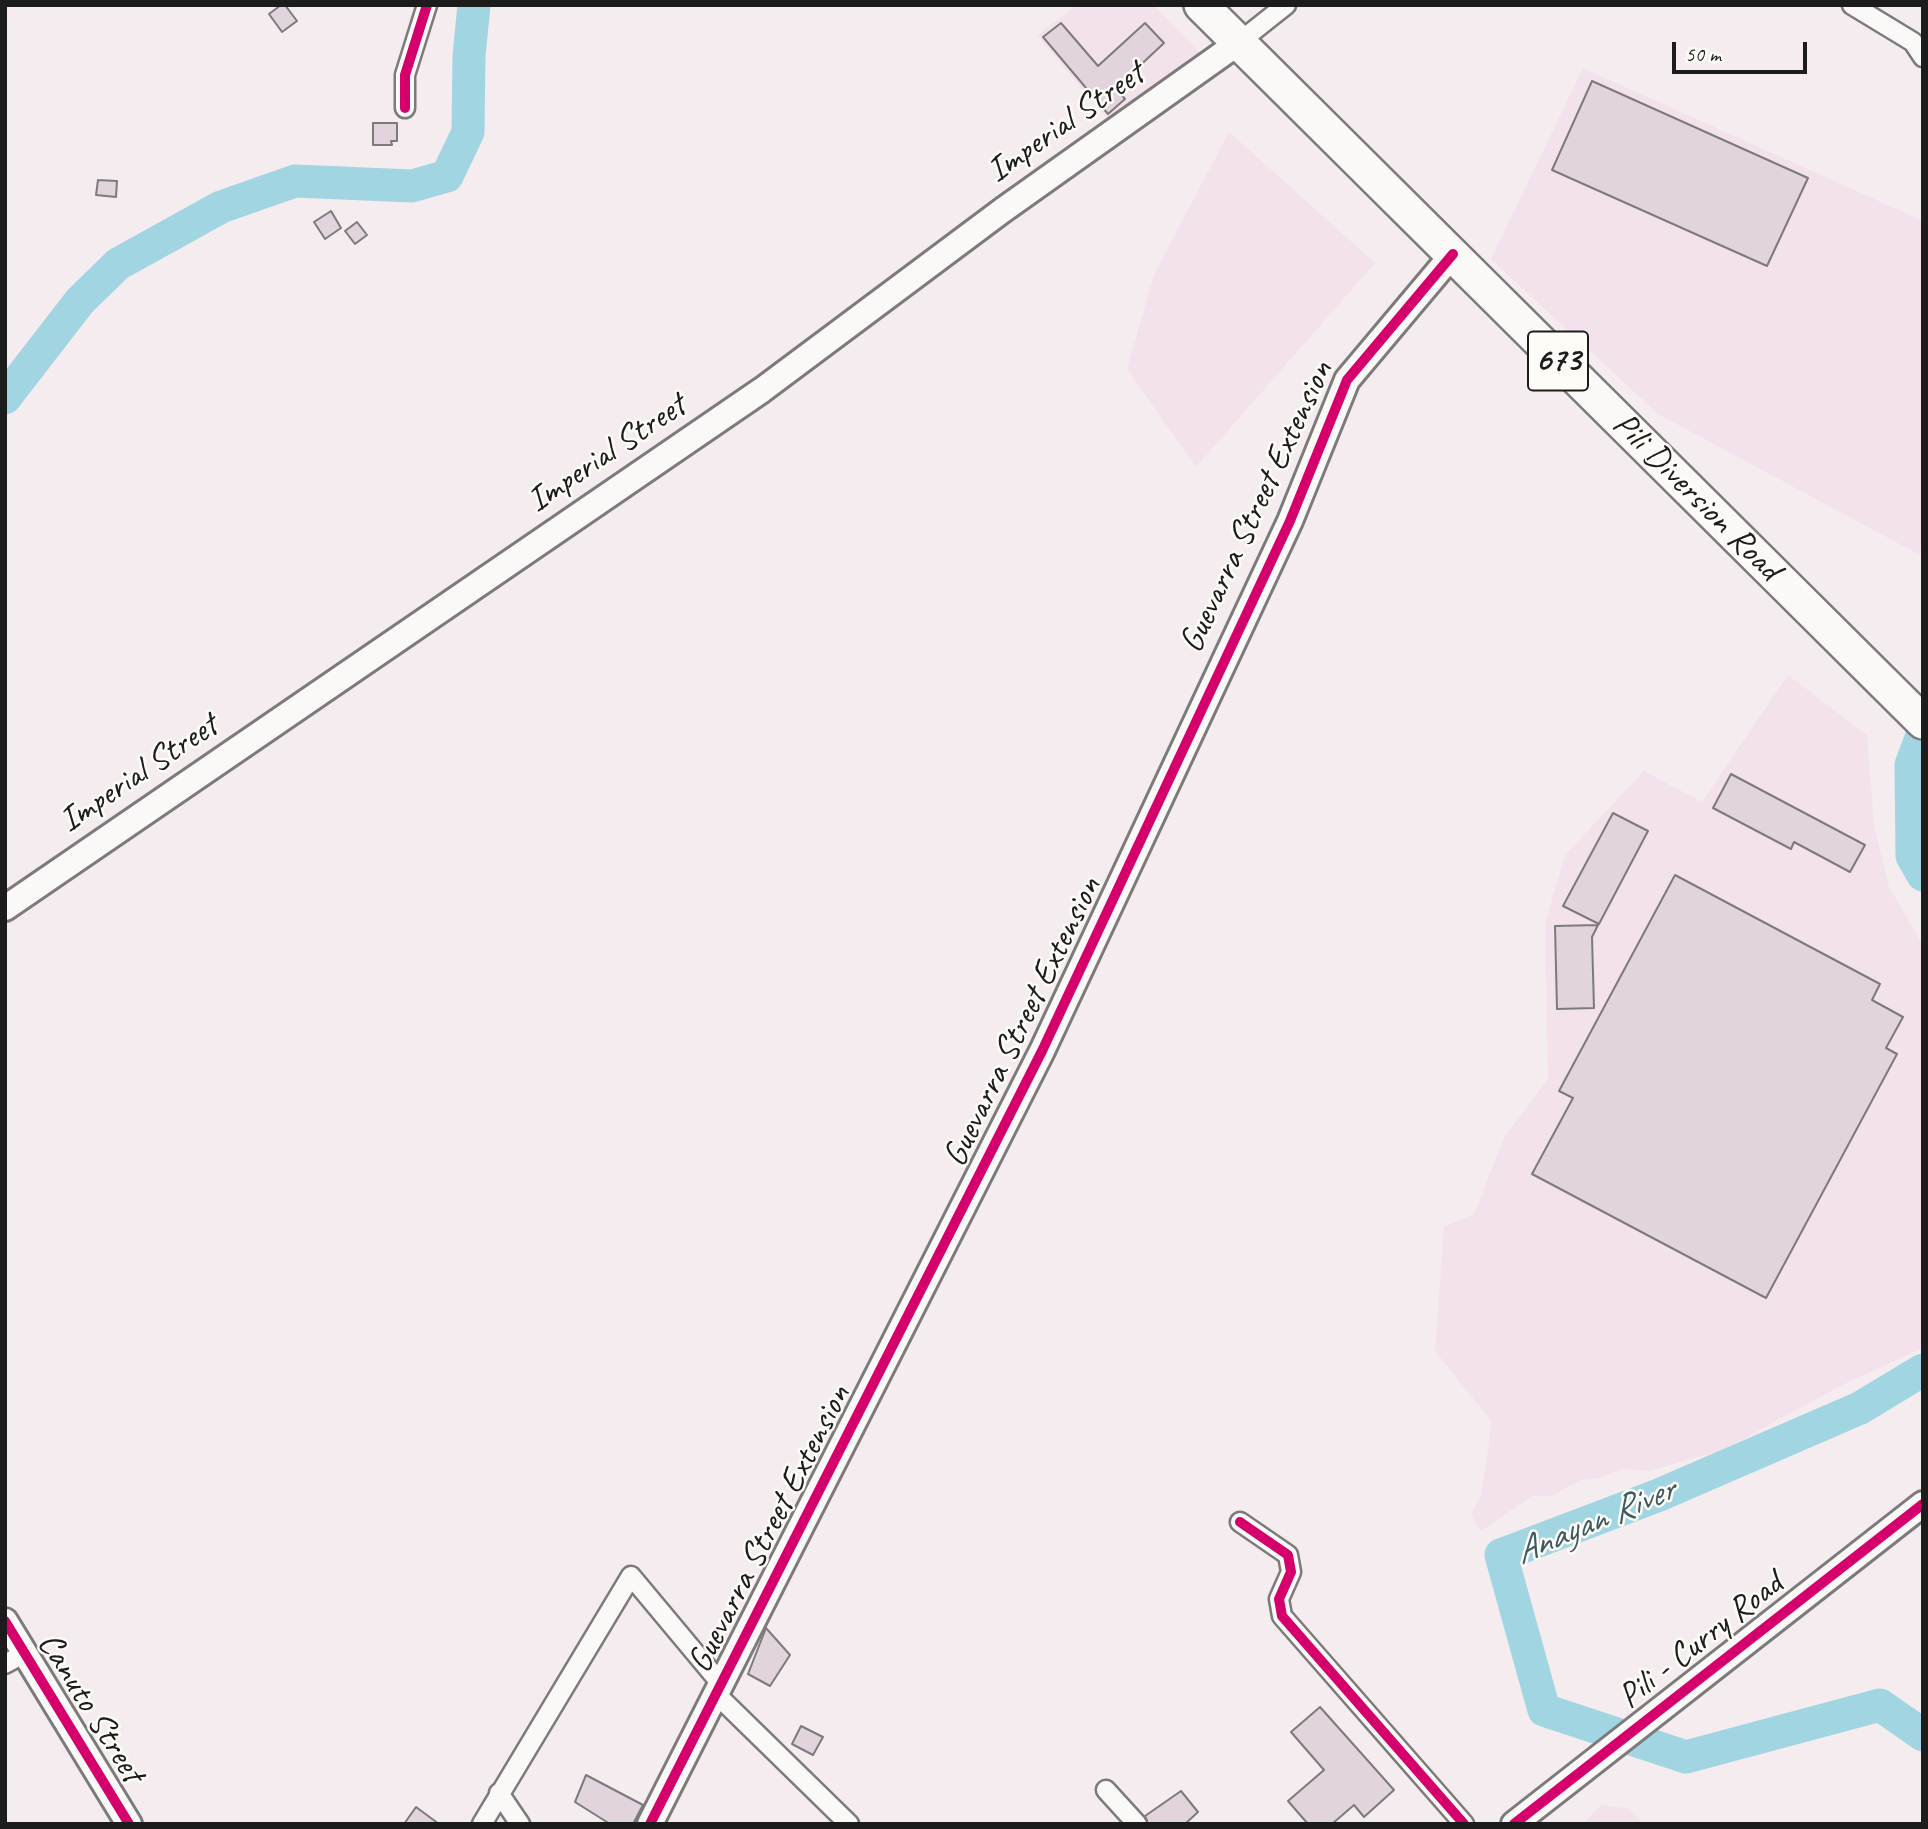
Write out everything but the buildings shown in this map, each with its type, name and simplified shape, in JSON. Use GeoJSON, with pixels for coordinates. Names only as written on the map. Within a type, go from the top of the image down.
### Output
{"type":"FeatureCollection","features":[{"type":"Feature","properties":{"kind":"highway","name":"Pili Diversion Road"},"geometry":{"type":"LineString","coordinates":[[1200,5],[1923,722]]}},
{"type":"Feature","properties":{"kind":"street"},"geometry":{"type":"LineString","coordinates":[[405,108],[405,75],[427,5]]}},
{"type":"Feature","properties":{"kind":"street"},"geometry":{"type":"LineString","coordinates":[[1238,43],[1286,5]]}},
{"type":"Feature","properties":{"kind":"street"},"geometry":{"type":"LineString","coordinates":[[1852,5],[1913,42],[1923,57]]}},
{"type":"Feature","properties":{"kind":"street","name":"Imperial Street"},"geometry":{"type":"LineString","coordinates":[[5,908],[762,390],[1003,210],[1238,43]]}},
{"type":"Feature","properties":{"kind":"street","name":"Guevarra Street Extension"},"geometry":{"type":"LineString","coordinates":[[650,1824],[1042,1051],[1290,521],[1347,380],[1453,254]]}},
{"type":"Feature","properties":{"kind":"street","name":"Pili - Curry Road"},"geometry":{"type":"LineString","coordinates":[[1514,1824],[1923,1504]]}},
{"type":"Feature","properties":{"kind":"street"},"geometry":{"type":"LineString","coordinates":[[1240,1522],[1288,1555],[1291,1572],[1279,1600],[1282,1616],[1465,1824]]}},
{"type":"Feature","properties":{"kind":"street"},"geometry":{"type":"LineString","coordinates":[[482,1824],[631,1576],[719,1690],[849,1824]]}},
{"type":"Feature","properties":{"kind":"street","name":"Canuto Street"},"geometry":{"type":"LineString","coordinates":[[5,1622],[14,1659],[129,1824]]}},
{"type":"Feature","properties":{"kind":"street"},"geometry":{"type":"LineString","coordinates":[[1106,1790],[1137,1824]]}},
{"type":"Feature","properties":{"kind":"street"},"geometry":{"type":"LineString","coordinates":[[499,1793],[520,1824]]}},
{"type":"Feature","properties":{"kind":"shaded area"},"geometry":{"type":"Polygon","coordinates":[[[1077,5],[1154,5],[1200,53],[1110,122],[1037,35],[1077,5]]]}},
{"type":"Feature","properties":{"kind":"shaded area"},"geometry":{"type":"Polygon","coordinates":[[[1583,68],[1923,221],[1923,548],[1918,554],[1658,414],[1491,259],[1583,68]]]}},
{"type":"Feature","properties":{"kind":"shaded area"},"geometry":{"type":"Polygon","coordinates":[[[1229,132],[1375,263],[1196,467],[1127,369],[1154,275],[1229,132]]]}},
{"type":"Feature","properties":{"kind":"shaded area"},"geometry":{"type":"Polygon","coordinates":[[[1788,675],[1867,735],[1874,826],[1889,887],[1923,945],[1923,1348],[1842,1385],[1725,1449],[1649,1471],[1622,1469],[1600,1478],[1581,1480],[1551,1496],[1532,1496],[1481,1531],[1471,1515],[1481,1496],[1492,1422],[1435,1351],[1444,1226],[1474,1215],[1504,1138],[1548,1079],[1545,924],[1565,855],[1644,771],[1702,802],[1788,675]]]}},
{"type":"Feature","properties":{"kind":"shaded area"},"geometry":{"type":"Polygon","coordinates":[[[1601,1805],[1628,1808],[1643,1824],[1583,1824],[1601,1805]]]}},
{"type":"Feature","properties":{"kind":"waterway"},"geometry":{"type":"LineString","coordinates":[[5,398],[80,301],[118,264],[221,207],[295,181],[412,186],[447,176],[468,132],[469,56],[474,5]]}},
{"type":"Feature","properties":{"kind":"waterway","name":"Anayan River"},"geometry":{"type":"LineString","coordinates":[[1923,733],[1911,765],[1912,856],[1923,875]]}},
{"type":"Feature","properties":{"kind":"waterway","name":"Anayan River"},"geometry":{"type":"LineString","coordinates":[[1923,1370],[1860,1408],[1659,1495],[1501,1555],[1544,1710],[1686,1757],[1880,1705],[1923,1735]]}},
{"type":"Feature","properties":{"kind":"cycle path"},"geometry":{"type":"LineString","coordinates":[[405,108],[405,75],[427,5]]}},
{"type":"Feature","properties":{"kind":"cycle path"},"geometry":{"type":"LineString","coordinates":[[650,1824],[1042,1051],[1290,521],[1347,380],[1453,254]]}},
{"type":"Feature","properties":{"kind":"cycle path"},"geometry":{"type":"LineString","coordinates":[[1514,1824],[1923,1504]]}},
{"type":"Feature","properties":{"kind":"cycle path"},"geometry":{"type":"LineString","coordinates":[[1240,1522],[1288,1555],[1291,1572],[1279,1599],[1282,1616],[1464,1824]]}},
{"type":"Feature","properties":{"kind":"cycle path"},"geometry":{"type":"LineString","coordinates":[[5,1621],[129,1824]]}}]}
